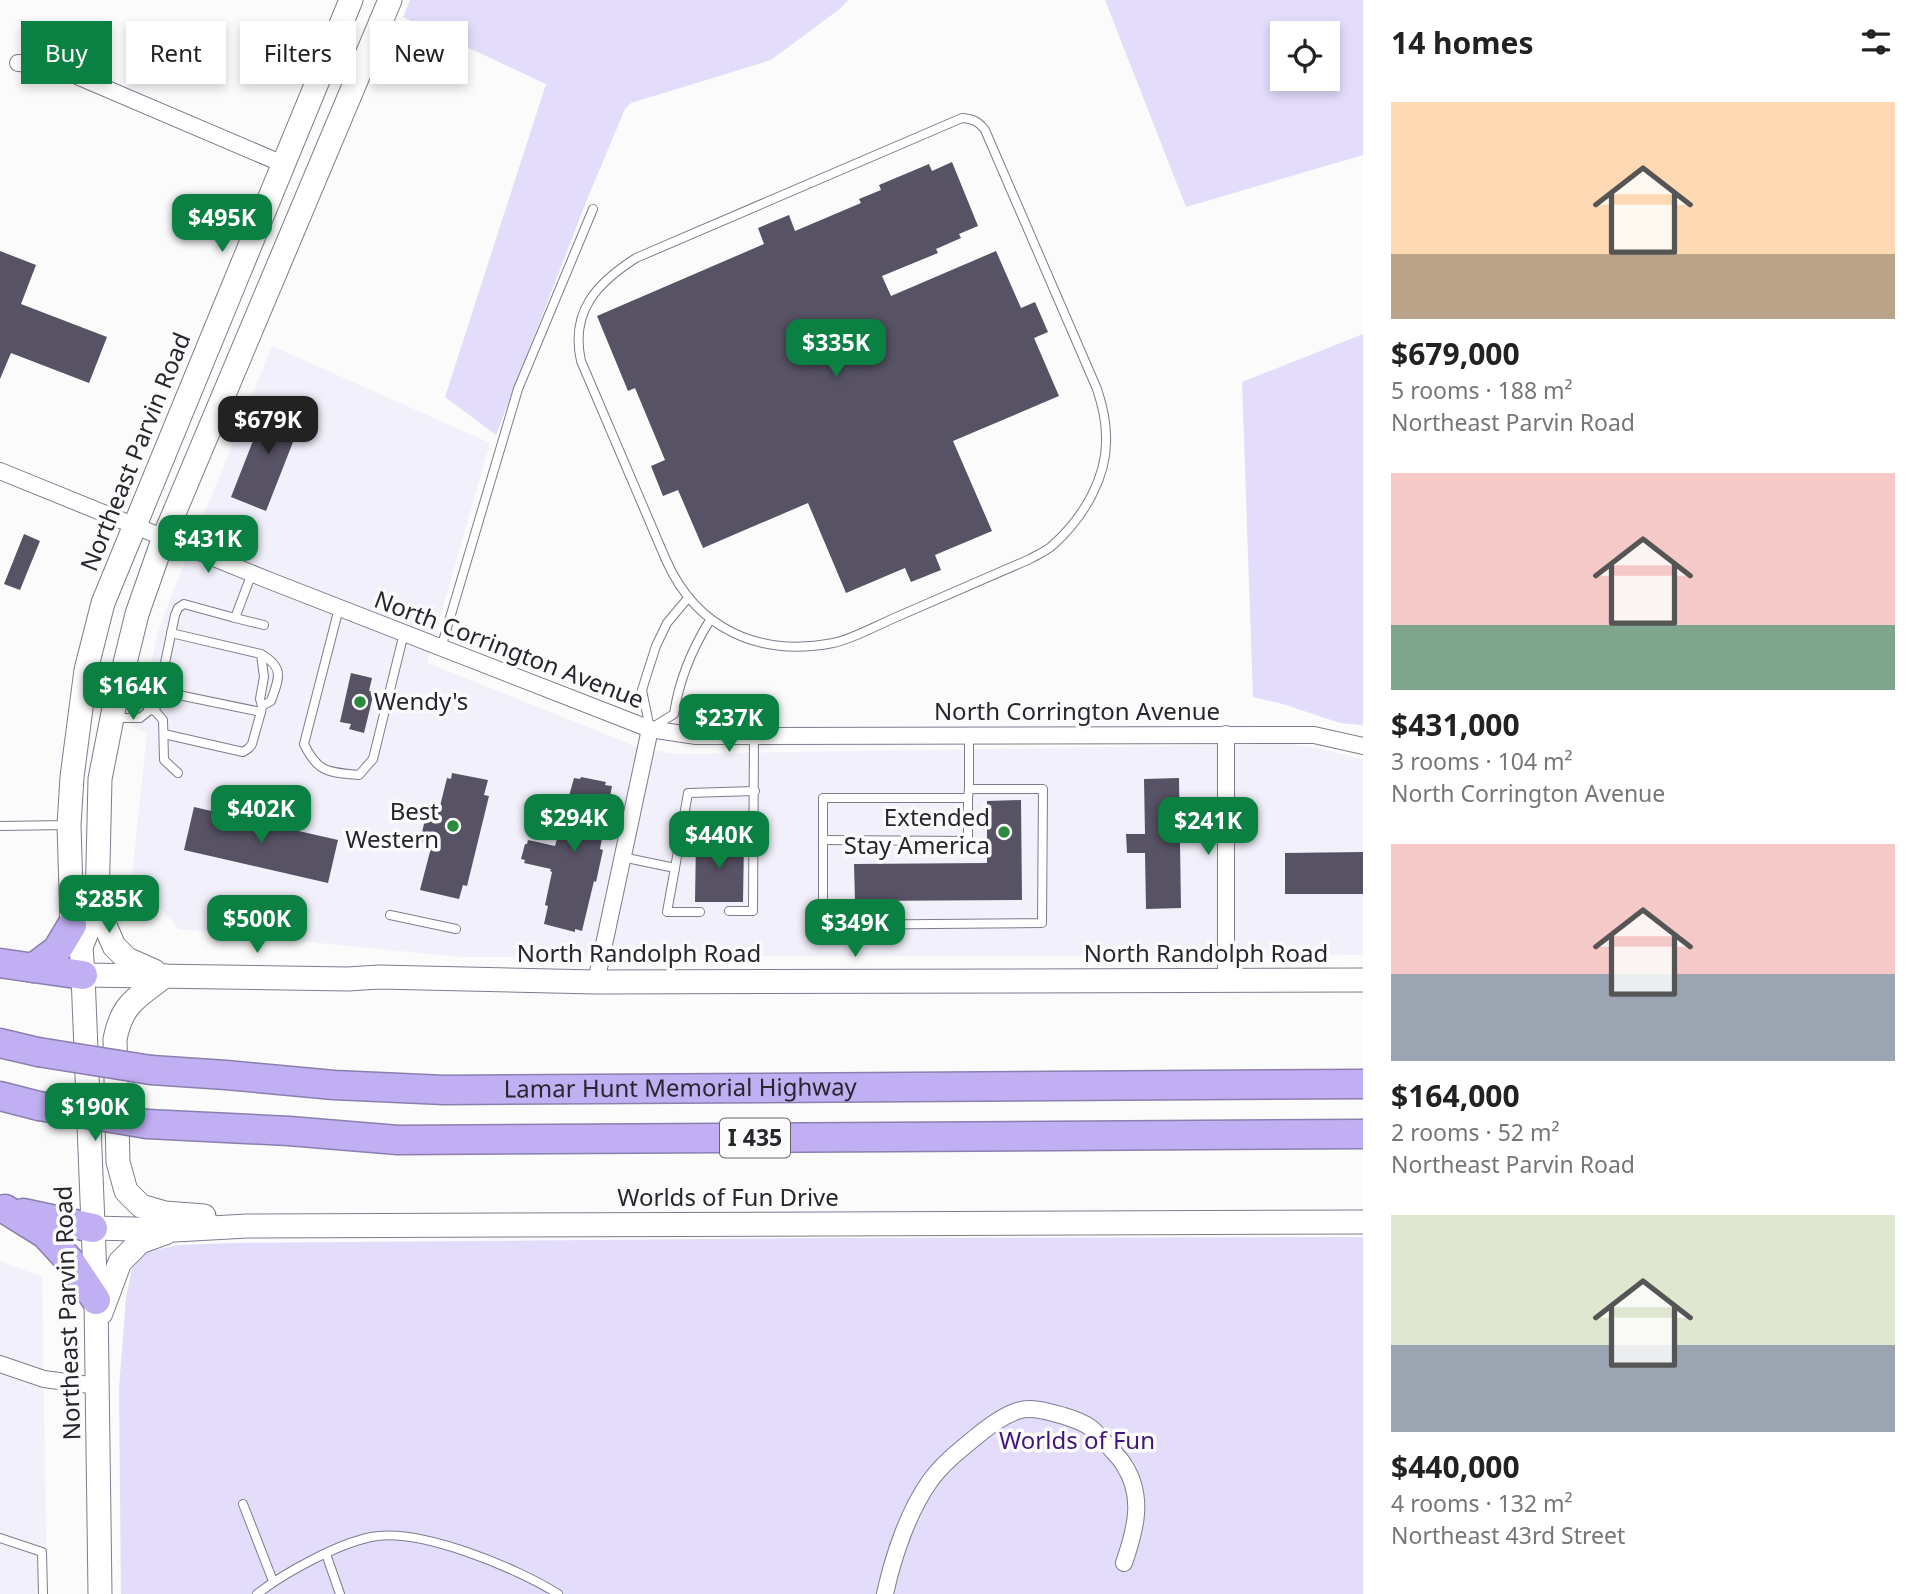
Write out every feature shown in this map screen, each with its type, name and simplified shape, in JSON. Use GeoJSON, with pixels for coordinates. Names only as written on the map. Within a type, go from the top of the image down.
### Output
{"type":"FeatureCollection","features":[{"type":"Feature","properties":{"kind":"highway"},"geometry":{"type":"LineString","coordinates":[[33,968],[76,936]]}},
{"type":"Feature","properties":{"kind":"highway"},"geometry":{"type":"LineString","coordinates":[[0,964],[83,975]]}},
{"type":"Feature","properties":{"kind":"highway","name":"Lamar Hunt Memorial Highway"},"geometry":{"type":"LineString","coordinates":[[0,1043],[38,1052],[151,1070],[334,1086],[444,1090],[1363,1084]]}},
{"type":"Feature","properties":{"kind":"highway","name":"Lamar Hunt Memorial Highway"},"geometry":{"type":"LineString","coordinates":[[0,1096],[39,1106],[146,1124],[398,1140],[1363,1134]]}},
{"type":"Feature","properties":{"kind":"highway"},"geometry":{"type":"LineString","coordinates":[[2,1209],[93,1228]]}},
{"type":"Feature","properties":{"kind":"highway"},"geometry":{"type":"LineString","coordinates":[[2,1209],[45,1234],[70,1261],[96,1313]]}},
{"type":"Feature","properties":{"kind":"main road","name":"Northeast Parvin Road"},"geometry":{"type":"LineString","coordinates":[[100,1594],[96,1313],[83,975],[76,936],[69,825],[72,777],[86,670],[103,603],[351,0]]}},
{"type":"Feature","properties":{"kind":"main road","name":"Northeast Parvin Road"},"geometry":{"type":"LineString","coordinates":[[76,936],[97,907],[100,779],[137,614],[164,537],[390,0]]}},
{"type":"Feature","properties":{"kind":"main road"},"geometry":{"type":"LineString","coordinates":[[294,137],[326,150]]}},
{"type":"Feature","properties":{"kind":"main road"},"geometry":{"type":"LineString","coordinates":[[97,907],[114,946],[127,959],[165,976],[130,1003],[118,1024],[115,1039],[118,1162],[125,1191],[141,1206],[165,1213],[206,1216],[247,1226]]}},
{"type":"Feature","properties":{"kind":"main road","name":"North Randolph Road"},"geometry":{"type":"LineString","coordinates":[[83,975],[596,982],[1363,980]]}},
{"type":"Feature","properties":{"kind":"main road","name":"Worlds of Fun Drive"},"geometry":{"type":"LineString","coordinates":[[93,1228],[175,1230],[247,1226],[1363,1222]]}},
{"type":"Feature","properties":{"kind":"main road"},"geometry":{"type":"LineString","coordinates":[[96,1313],[120,1262],[140,1242],[175,1230]]}},
{"type":"Feature","properties":{"kind":"street"},"geometry":{"type":"LineString","coordinates":[[18,63],[51,65],[283,164]]}},
{"type":"Feature","properties":{"kind":"street","name":"North Corrington Avenue"},"geometry":{"type":"LineString","coordinates":[[0,471],[339,608],[650,729],[696,736],[1314,735],[1363,746]]}},
{"type":"Feature","properties":{"kind":"street"},"geometry":{"type":"LineString","coordinates":[[596,982],[650,729]]}},
{"type":"Feature","properties":{"kind":"street"},"geometry":{"type":"LineString","coordinates":[[1226,734],[1226,980]]}},
{"type":"Feature","properties":{"kind":"street"},"geometry":{"type":"LineString","coordinates":[[0,1364],[44,1380],[97,1386]]}},
{"type":"Feature","properties":{"kind":"street"},"geometry":{"type":"LineString","coordinates":[[885,1594],[890,1569],[909,1521],[931,1480],[953,1456],[994,1422],[1018,1410],[1043,1410],[1084,1422],[1125,1466],[1133,1488],[1136,1517],[1134,1533],[1124,1563]]}},
{"type":"Feature","properties":{"kind":"lane"},"geometry":{"type":"LineString","coordinates":[[962,118],[978,122],[985,130],[1101,400],[1107,439],[1102,470],[1089,501],[1072,526],[1051,547],[1030,559],[836,643],[800,647],[765,644],[732,633],[710,620],[688,598],[672,573],[581,361],[578,348],[579,327],[588,300],[604,281],[636,258],[962,118]]}},
{"type":"Feature","properties":{"kind":"lane"},"geometry":{"type":"LineString","coordinates":[[440,648],[518,389],[593,208]]}},
{"type":"Feature","properties":{"kind":"lane"},"geometry":{"type":"LineString","coordinates":[[235,618],[253,573]]}},
{"type":"Feature","properties":{"kind":"lane"},"geometry":{"type":"LineString","coordinates":[[688,598],[667,623],[642,690],[650,729],[674,714],[686,665],[710,620]]}},
{"type":"Feature","properties":{"kind":"lane"},"geometry":{"type":"LineString","coordinates":[[112,718],[140,718],[153,710],[175,615],[178,608],[184,604],[264,625]]}},
{"type":"Feature","properties":{"kind":"lane"},"geometry":{"type":"LineString","coordinates":[[339,608],[304,744],[313,762],[333,772],[359,775],[373,759],[404,633]]}},
{"type":"Feature","properties":{"kind":"lane"},"geometry":{"type":"LineString","coordinates":[[159,691],[261,709],[271,701],[278,678],[278,669],[274,662],[261,654],[171,633]]}},
{"type":"Feature","properties":{"kind":"lane"},"geometry":{"type":"LineString","coordinates":[[164,734],[243,752],[249,748],[261,709],[264,677],[261,654]]}},
{"type":"Feature","properties":{"kind":"lane"},"geometry":{"type":"LineString","coordinates":[[119,688],[141,699],[163,720],[164,760],[178,773]]}},
{"type":"Feature","properties":{"kind":"lane"},"geometry":{"type":"LineString","coordinates":[[729,911],[753,911],[754,736]]}},
{"type":"Feature","properties":{"kind":"lane"},"geometry":{"type":"LineString","coordinates":[[823,839],[968,841],[969,736]]}},
{"type":"Feature","properties":{"kind":"lane"},"geometry":{"type":"LineString","coordinates":[[1044,789],[1042,923],[823,925],[823,798],[968,794],[1044,789]]}},
{"type":"Feature","properties":{"kind":"lane"},"geometry":{"type":"LineString","coordinates":[[700,912],[667,912],[688,793],[755,791]]}},
{"type":"Feature","properties":{"kind":"lane"},"geometry":{"type":"LineString","coordinates":[[0,826],[69,825]]}},
{"type":"Feature","properties":{"kind":"lane"},"geometry":{"type":"LineString","coordinates":[[622,858],[675,869]]}},
{"type":"Feature","properties":{"kind":"lane"},"geometry":{"type":"LineString","coordinates":[[390,915],[456,929]]}},
{"type":"Feature","properties":{"kind":"lane"},"geometry":{"type":"LineString","coordinates":[[243,1504],[273,1581]]}},
{"type":"Feature","properties":{"kind":"lane"},"geometry":{"type":"LineString","coordinates":[[258,1594],[273,1581],[326,1554],[372,1536],[390,1535],[447,1546],[499,1564],[558,1594]]}},
{"type":"Feature","properties":{"kind":"lane"},"geometry":{"type":"LineString","coordinates":[[0,1538],[42,1552],[43,1594]]}},
{"type":"Feature","properties":{"kind":"lane"},"geometry":{"type":"LineString","coordinates":[[326,1554],[340,1594]]}},
{"type":"Feature","properties":{"kind":"shaded area"},"geometry":{"type":"Polygon","coordinates":[[[272,346],[490,443],[427,663],[640,748],[676,754],[1290,744],[1363,759],[1363,955],[460,957],[179,929],[132,877],[147,733],[135,728],[159,630],[170,599],[272,346]]]}},
{"type":"Feature","properties":{"kind":"shaded area"},"geometry":{"type":"Polygon","coordinates":[[[0,1261],[42,1277],[47,1594],[0,1594],[0,1261]]]}},
{"type":"Feature","properties":{"kind":"green space"},"geometry":{"type":"Polygon","coordinates":[[[410,0],[848,0],[771,60],[631,103],[625,109],[496,435],[445,397],[546,84],[468,47],[468,21],[412,21],[403,17],[410,0]]]}},
{"type":"Feature","properties":{"kind":"green space"},"geometry":{"type":"Polygon","coordinates":[[[1105,0],[1363,0],[1363,155],[1186,207],[1105,0]]]}},
{"type":"Feature","properties":{"kind":"green space"},"geometry":{"type":"Polygon","coordinates":[[[1363,334],[1363,725],[1340,723],[1253,697],[1242,382],[1363,334]]]}},
{"type":"Feature","properties":{"kind":"green space","name":"Worlds of Fun"},"geometry":{"type":"Polygon","coordinates":[[[1363,1237],[1363,1594],[121,1594],[119,1388],[126,1298],[132,1268],[143,1254],[154,1250],[179,1245],[232,1243],[1363,1237]]]}},
{"type":"Feature","properties":{"kind":"building"},"geometry":{"type":"Polygon","coordinates":[[[952,162],[978,226],[959,234],[961,238],[936,249],[938,253],[882,276],[891,296],[996,251],[1021,308],[1035,302],[1048,332],[1034,338],[1059,396],[953,441],[992,531],[935,555],[941,570],[911,582],[905,568],[846,593],[808,503],[703,548],[678,490],[663,496],[651,466],[665,460],[635,388],[628,391],[597,316],[764,244],[758,228],[789,215],[795,231],[861,203],[859,199],[881,190],[879,185],[929,164],[932,171],[952,162]]]}},
{"type":"Feature","properties":{"kind":"building"},"geometry":{"type":"Polygon","coordinates":[[[0,251],[36,265],[21,304],[107,337],[89,383],[11,353],[0,379],[0,251]]]}},
{"type":"Feature","properties":{"kind":"building"},"geometry":{"type":"Polygon","coordinates":[[[269,400],[304,414],[266,511],[231,497],[269,400]]]}},
{"type":"Feature","properties":{"kind":"building"},"geometry":{"type":"Polygon","coordinates":[[[24,534],[40,541],[20,590],[4,584],[24,534]]]}},
{"type":"Feature","properties":{"kind":"building","name":"Wendy's"},"geometry":{"type":"Polygon","coordinates":[[[351,673],[372,678],[369,691],[374,692],[364,733],[349,729],[351,724],[340,722],[351,673]]]}},
{"type":"Feature","properties":{"kind":"building","name":"Best Western"},"geometry":{"type":"Polygon","coordinates":[[[452,773],[488,780],[484,795],[489,796],[467,886],[463,885],[459,899],[420,890],[432,844],[420,841],[428,807],[439,810],[447,778],[451,779],[452,773]]]}},
{"type":"Feature","properties":{"kind":"building"},"geometry":{"type":"Polygon","coordinates":[[[574,778],[606,782],[605,785],[612,786],[596,882],[594,881],[582,931],[575,929],[575,932],[544,924],[551,869],[524,863],[525,860],[521,859],[528,840],[555,846],[574,778]]]}},
{"type":"Feature","properties":{"kind":"building"},"geometry":{"type":"Polygon","coordinates":[[[1179,778],[1181,908],[1146,909],[1145,853],[1127,853],[1126,834],[1145,834],[1144,779],[1179,778]]]}},
{"type":"Feature","properties":{"kind":"building","name":"Extended Stay America"},"geometry":{"type":"Polygon","coordinates":[[[1021,800],[1022,900],[855,901],[854,864],[987,863],[987,801],[1021,800]]]}},
{"type":"Feature","properties":{"kind":"building"},"geometry":{"type":"Polygon","coordinates":[[[194,807],[338,840],[328,883],[184,850],[194,807]]]}},
{"type":"Feature","properties":{"kind":"building"},"geometry":{"type":"Polygon","coordinates":[[[696,839],[744,840],[743,902],[695,902],[696,839]]]}},
{"type":"Feature","properties":{"kind":"building"},"geometry":{"type":"Polygon","coordinates":[[[1363,852],[1363,894],[1285,894],[1285,853],[1363,852]]]}},
{"type":"Feature","properties":{"kind":"place","name":"Wendy's"},"geometry":{"type":"Point","coordinates":[360,702]}},
{"type":"Feature","properties":{"kind":"place","name":"Best Western"},"geometry":{"type":"Point","coordinates":[453,826]}},
{"type":"Feature","properties":{"kind":"place","name":"Extended Stay America"},"geometry":{"type":"Point","coordinates":[1004,832]}}]}
